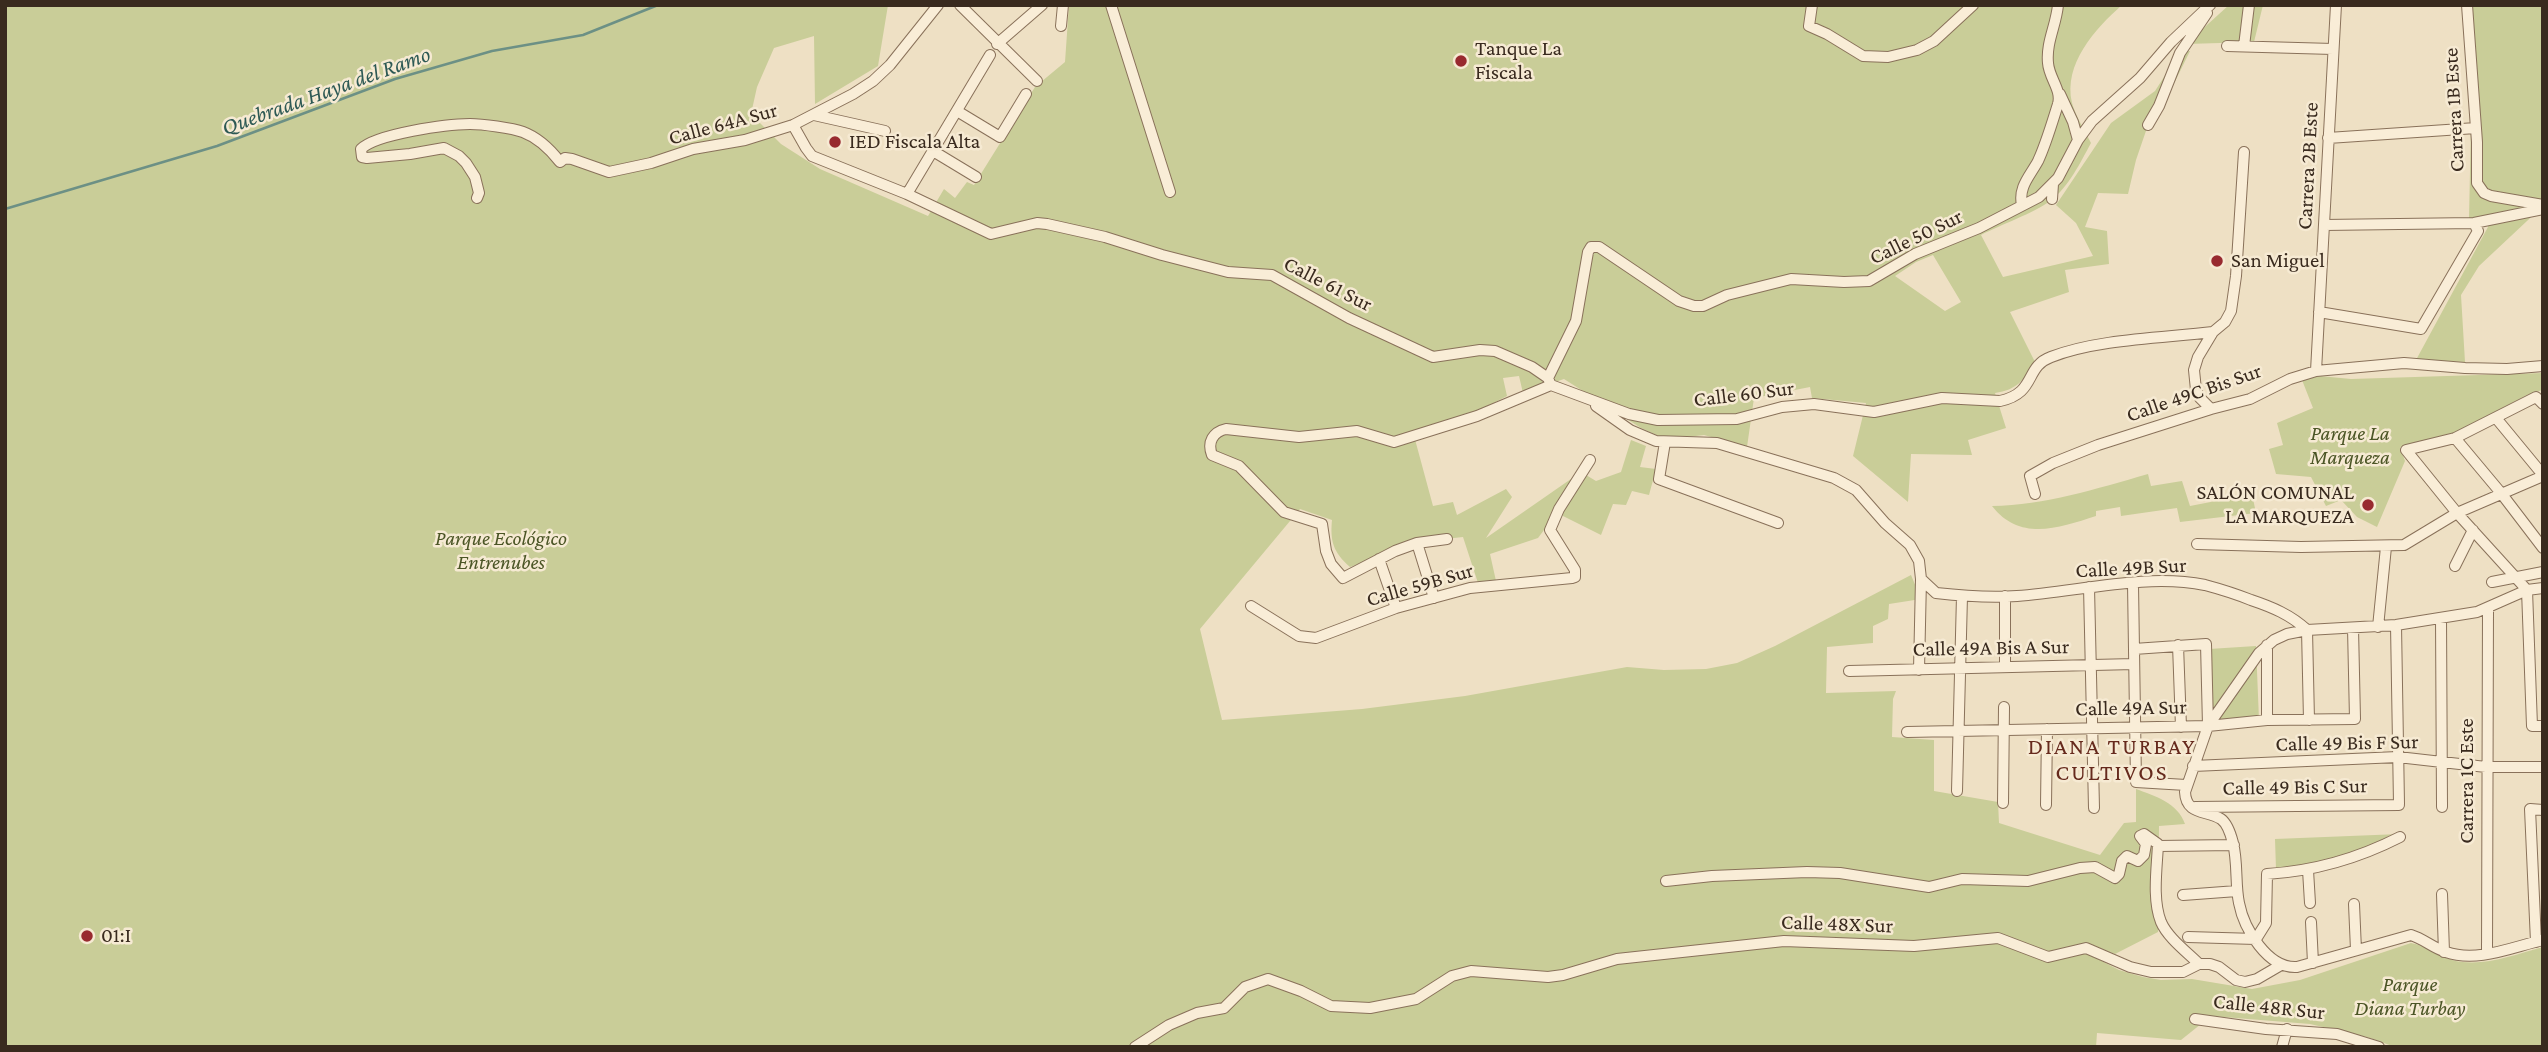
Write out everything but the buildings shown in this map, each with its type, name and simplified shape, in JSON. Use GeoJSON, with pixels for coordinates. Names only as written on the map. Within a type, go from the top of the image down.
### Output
{"type":"FeatureCollection","features":[{"type":"Feature","properties":{"kind":"street","name":"Calle 64A Sur"},"geometry":{"type":"LineString","coordinates":[[477,198],[479,193],[475,177],[466,163],[444,148],[367,158],[362,156],[361,149],[371,142],[406,133],[443,125],[473,124],[522,132],[542,142],[560,162],[565,158],[572,159],[602,170],[619,171],[693,149],[745,140],[793,125],[853,94],[882,73],[938,5]]}},
{"type":"Feature","properties":{"kind":"street"},"geometry":{"type":"LineString","coordinates":[[960,5],[1037,81]]}},
{"type":"Feature","properties":{"kind":"street"},"geometry":{"type":"LineString","coordinates":[[997,44],[1042,5]]}},
{"type":"Feature","properties":{"kind":"street"},"geometry":{"type":"LineString","coordinates":[[1061,26],[1063,5]]}},
{"type":"Feature","properties":{"kind":"street"},"geometry":{"type":"LineString","coordinates":[[1111,5],[1170,192]]}},
{"type":"Feature","properties":{"kind":"street"},"geometry":{"type":"LineString","coordinates":[[1812,5],[1809,26],[1863,56],[1888,57],[1917,50],[1934,41],[1973,5]]}},
{"type":"Feature","properties":{"kind":"street"},"geometry":{"type":"LineString","coordinates":[[2059,5],[2050,34],[2048,55],[2051,78],[2073,122],[2078,140]]}},
{"type":"Feature","properties":{"kind":"street"},"geometry":{"type":"LineString","coordinates":[[2052,199],[2053,184],[2078,140],[2100,112],[2140,78],[2171,42],[2211,5]]}},
{"type":"Feature","properties":{"kind":"street"},"geometry":{"type":"LineString","coordinates":[[2148,125],[2185,46],[2211,5]]}},
{"type":"Feature","properties":{"kind":"street"},"geometry":{"type":"LineString","coordinates":[[2244,46],[2249,5]]}},
{"type":"Feature","properties":{"kind":"street","name":"Carrera 2B Este"},"geometry":{"type":"LineString","coordinates":[[2316,371],[2336,5]]}},
{"type":"Feature","properties":{"kind":"street","name":"Carrera 1B Este"},"geometry":{"type":"LineString","coordinates":[[2467,5],[2477,183],[2479,188],[2491,196],[2543,207]]}},
{"type":"Feature","properties":{"kind":"street"},"geometry":{"type":"LineString","coordinates":[[2227,46],[2333,49]]}},
{"type":"Feature","properties":{"kind":"street"},"geometry":{"type":"LineString","coordinates":[[793,125],[812,156],[907,194],[990,55]]}},
{"type":"Feature","properties":{"kind":"street"},"geometry":{"type":"LineString","coordinates":[[2022,205],[2022,189],[2038,160],[2059,103],[2058,89]]}},
{"type":"Feature","properties":{"kind":"street"},"geometry":{"type":"LineString","coordinates":[[957,111],[1000,137],[1026,94]]}},
{"type":"Feature","properties":{"kind":"street"},"geometry":{"type":"LineString","coordinates":[[814,115],[885,131]]}},
{"type":"Feature","properties":{"kind":"street"},"geometry":{"type":"LineString","coordinates":[[2328,138],[2476,128]]}},
{"type":"Feature","properties":{"kind":"street"},"geometry":{"type":"LineString","coordinates":[[933,151],[976,177]]}},
{"type":"Feature","properties":{"kind":"street"},"geometry":{"type":"LineString","coordinates":[[2211,409],[2196,390],[2194,370],[2198,357],[2213,332],[2230,317],[2235,289],[2244,152]]}},
{"type":"Feature","properties":{"kind":"street","name":"Calle 50 Sur"},"geometry":{"type":"LineString","coordinates":[[1550,382],[1576,321],[1588,252],[1595,246],[1679,301],[1703,306],[1727,295],[1791,279],[1869,281],[1915,254],[1979,228],[2039,197],[2053,184]]}},
{"type":"Feature","properties":{"kind":"street","name":"Calle 61 Sur"},"geometry":{"type":"LineString","coordinates":[[907,194],[991,234],[1037,223],[1046,224],[1105,237],[1228,272],[1272,275],[1349,318],[1433,357],[1489,350],[1520,361],[1550,382]]}},
{"type":"Feature","properties":{"kind":"street"},"geometry":{"type":"LineString","coordinates":[[2324,225],[2474,223],[2543,207]]}},
{"type":"Feature","properties":{"kind":"street"},"geometry":{"type":"LineString","coordinates":[[2319,312],[2421,329],[2478,231],[2474,223]]}},
{"type":"Feature","properties":{"kind":"street","name":"Calle 60 Sur"},"geometry":{"type":"LineString","coordinates":[[1550,382],[1629,414],[1658,420],[1737,418],[1782,407],[1814,404],[1874,412],[1942,398],[1992,401],[2009,399],[2024,390],[2036,368],[2050,357],[2119,342],[2213,332]]}},
{"type":"Feature","properties":{"kind":"street","name":"Calle 49C Bis Sur"},"geometry":{"type":"LineString","coordinates":[[2035,494],[2031,476],[2053,463],[2098,445],[2250,399],[2290,379],[2316,371],[2404,363],[2507,369],[2543,366]]}},
{"type":"Feature","properties":{"kind":"street"},"geometry":{"type":"LineString","coordinates":[[1447,539],[1417,543],[1343,578],[1331,564],[1322,524],[1284,512],[1239,466],[1215,457],[1210,447],[1213,435],[1226,429],[1299,437],[1357,431],[1394,442],[1477,416],[1550,382]]}},
{"type":"Feature","properties":{"kind":"street"},"geometry":{"type":"LineString","coordinates":[[1582,397],[1641,436],[1665,442],[1717,443],[1834,478],[1856,490],[1916,553],[1922,579],[1919,670]]}},
{"type":"Feature","properties":{"kind":"street"},"geometry":{"type":"LineString","coordinates":[[2537,726],[2527,590],[2406,450],[2455,438],[2540,400]]}},
{"type":"Feature","properties":{"kind":"street"},"geometry":{"type":"LineString","coordinates":[[2197,544],[2386,547],[2409,543],[2458,513],[2543,475],[2496,418]]}},
{"type":"Feature","properties":{"kind":"street"},"geometry":{"type":"LineString","coordinates":[[2455,438],[2543,548]]}},
{"type":"Feature","properties":{"kind":"street"},"geometry":{"type":"LineString","coordinates":[[1665,442],[1659,479],[1778,523]]}},
{"type":"Feature","properties":{"kind":"street","name":"Calle 59B Sur"},"geometry":{"type":"LineString","coordinates":[[1251,606],[1299,636],[1316,638],[1396,608],[1476,587],[1574,577],[1576,573],[1550,530],[1559,509],[1590,460]]}},
{"type":"Feature","properties":{"kind":"street"},"geometry":{"type":"LineString","coordinates":[[2455,566],[2473,530]]}},
{"type":"Feature","properties":{"kind":"street"},"geometry":{"type":"LineString","coordinates":[[1417,543],[1434,598]]}},
{"type":"Feature","properties":{"kind":"street"},"geometry":{"type":"LineString","coordinates":[[2378,627],[2386,547]]}},
{"type":"Feature","properties":{"kind":"street"},"geometry":{"type":"LineString","coordinates":[[1379,559],[1396,608]]}},
{"type":"Feature","properties":{"kind":"street"},"geometry":{"type":"LineString","coordinates":[[2492,582],[2543,572]]}},
{"type":"Feature","properties":{"kind":"street","name":"Calle 49B Sur"},"geometry":{"type":"LineString","coordinates":[[1922,579],[1936,593],[1962,596],[2049,593],[2133,584],[2204,585],[2265,605],[2287,615],[2307,630]]}},
{"type":"Feature","properties":{"kind":"street"},"geometry":{"type":"LineString","coordinates":[[2133,584],[2136,782],[2186,785]]}},
{"type":"Feature","properties":{"kind":"street"},"geometry":{"type":"LineString","coordinates":[[2089,587],[2094,808]]}},
{"type":"Feature","properties":{"kind":"street"},"geometry":{"type":"LineString","coordinates":[[2543,589],[2527,590],[2488,608],[2441,618],[2378,627],[2307,630],[2280,636],[2267,645],[2208,726],[2186,785],[2185,798],[2191,807],[2222,820],[2234,845],[2237,891],[2243,916],[2256,939],[2268,956],[2281,965],[2297,967],[2411,935],[2444,952],[2465,955],[2487,954],[2540,941],[2530,809],[2543,810]]}},
{"type":"Feature","properties":{"kind":"street"},"geometry":{"type":"LineString","coordinates":[[1957,791],[1962,596]]}},
{"type":"Feature","properties":{"kind":"street"},"geometry":{"type":"LineString","coordinates":[[2004,667],[2005,596]]}},
{"type":"Feature","properties":{"kind":"street","name":"Carrera 1C Este"},"geometry":{"type":"LineString","coordinates":[[2487,954],[2488,608]]}},
{"type":"Feature","properties":{"kind":"street"},"geometry":{"type":"LineString","coordinates":[[2441,618],[2444,762],[2442,807]]}},
{"type":"Feature","properties":{"kind":"street"},"geometry":{"type":"LineString","coordinates":[[2396,625],[2398,757]]}},
{"type":"Feature","properties":{"kind":"street","name":"Calle 49A Sur"},"geometry":{"type":"LineString","coordinates":[[1907,732],[2181,727],[2267,720],[2355,719],[2353,628]]}},
{"type":"Feature","properties":{"kind":"street"},"geometry":{"type":"LineString","coordinates":[[2307,630],[2309,720]]}},
{"type":"Feature","properties":{"kind":"street"},"geometry":{"type":"LineString","coordinates":[[2134,649],[2206,644],[2208,726]]}},
{"type":"Feature","properties":{"kind":"street"},"geometry":{"type":"LineString","coordinates":[[2178,645],[2181,727]]}},
{"type":"Feature","properties":{"kind":"street"},"geometry":{"type":"LineString","coordinates":[[2267,645],[2267,720]]}},
{"type":"Feature","properties":{"kind":"street","name":"Calle 49A Bis A Sur"},"geometry":{"type":"LineString","coordinates":[[1849,671],[2134,664]]}},
{"type":"Feature","properties":{"kind":"street"},"geometry":{"type":"LineString","coordinates":[[2003,803],[2004,707]]}},
{"type":"Feature","properties":{"kind":"street"},"geometry":{"type":"LineString","coordinates":[[2046,804],[2047,729]]}},
{"type":"Feature","properties":{"kind":"street","name":"Calle 49 Bis F Sur"},"geometry":{"type":"LineString","coordinates":[[2193,766],[2398,757],[2486,767],[2543,767]]}},
{"type":"Feature","properties":{"kind":"street","name":"Calle 49 Bis C Sur"},"geometry":{"type":"LineString","coordinates":[[2191,807],[2399,804],[2398,757]]}},
{"type":"Feature","properties":{"kind":"street"},"geometry":{"type":"LineString","coordinates":[[1666,881],[1807,872],[1840,873],[1929,887],[1962,879],[2028,881],[2095,867],[2115,877],[2127,856],[2137,861],[2144,855],[2146,846],[2140,838],[2141,834],[2158,845],[2234,845]]}},
{"type":"Feature","properties":{"kind":"street"},"geometry":{"type":"LineString","coordinates":[[2256,939],[2266,923],[2267,874],[2308,870],[2358,857],[2400,837]]}},
{"type":"Feature","properties":{"kind":"street"},"geometry":{"type":"LineString","coordinates":[[2158,845],[2157,896],[2161,922],[2181,947],[2199,964],[2219,967],[2236,980],[2245,982],[2257,979],[2281,965]]}},
{"type":"Feature","properties":{"kind":"street"},"geometry":{"type":"LineString","coordinates":[[2308,870],[2310,903]]}},
{"type":"Feature","properties":{"kind":"street"},"geometry":{"type":"LineString","coordinates":[[2183,895],[2237,891]]}},
{"type":"Feature","properties":{"kind":"street"},"geometry":{"type":"LineString","coordinates":[[2442,894],[2444,952]]}},
{"type":"Feature","properties":{"kind":"street"},"geometry":{"type":"LineString","coordinates":[[2354,904],[2356,950]]}},
{"type":"Feature","properties":{"kind":"street"},"geometry":{"type":"LineString","coordinates":[[2311,922],[2313,963]]}},
{"type":"Feature","properties":{"kind":"street"},"geometry":{"type":"LineString","coordinates":[[2188,937],[2256,939]]}},
{"type":"Feature","properties":{"kind":"street","name":"Calle 48X Sur"},"geometry":{"type":"LineString","coordinates":[[1135,1047],[1196,1013],[1224,1007],[1245,987],[1268,979],[1331,1006],[1370,1008],[1416,999],[1452,976],[1471,971],[1563,975],[1617,959],[1784,941],[1914,946],[1998,938],[2048,957],[2086,948],[2130,967],[2151,972],[2183,972],[2199,964]]}},
{"type":"Feature","properties":{"kind":"street","name":"Calle 48R Sur"},"geometry":{"type":"LineString","coordinates":[[2195,1019],[2266,1029],[2337,1034],[2379,1047]]}},
{"type":"Feature","properties":{"kind":"street"},"geometry":{"type":"LineString","coordinates":[[2282,1047],[2287,1029]]}},
{"type":"Feature","properties":{"kind":"green space","name":"Parque Ecológico Entrenubes"},"geometry":{"type":"Polygon","coordinates":[[[5,5],[888,5],[878,66],[815,104],[814,36],[774,48],[757,87],[751,114],[781,144],[820,169],[928,216],[944,189],[955,198],[967,182],[974,185],[1035,87],[1065,62],[1069,5],[2122,5],[2092,36],[2072,75],[2072,103],[2091,143],[2074,174],[2057,195],[2043,205],[1981,235],[2003,277],[2093,256],[2076,223],[2056,205],[2111,123],[2155,91],[2180,52],[2190,51],[2160,112],[2148,125],[2128,194],[2098,193],[2085,227],[2107,231],[2109,264],[2065,270],[2069,292],[2010,312],[2035,362],[2019,383],[1995,393],[2006,428],[1968,440],[1972,455],[1911,454],[1908,502],[1853,456],[1866,403],[1812,398],[1810,387],[1754,398],[1747,447],[1704,435],[1661,437],[1641,428],[1564,379],[1523,393],[1519,376],[1503,378],[1507,396],[1474,413],[1413,432],[1433,506],[1453,502],[1457,515],[1506,489],[1512,497],[1486,538],[1581,472],[1596,481],[1621,472],[1631,440],[1646,446],[1640,467],[1656,469],[1649,495],[1632,491],[1626,505],[1613,504],[1601,535],[1563,516],[1559,510],[1538,538],[1490,554],[1496,581],[1478,583],[1463,537],[1417,542],[1350,567],[1334,546],[1332,520],[1300,509],[1200,629],[1222,720],[1362,709],[1465,696],[1627,667],[1706,669],[1737,663],[1911,575],[1921,599],[1889,604],[1888,619],[1873,626],[1873,643],[1827,647],[1826,693],[1896,691],[1893,699],[1892,737],[1934,740],[1934,791],[1998,802],[1999,823],[2100,855],[2124,823],[2136,822],[2136,789],[2165,801],[2182,817],[2185,824],[2159,826],[2158,932],[2115,954],[2098,948],[2098,959],[2119,970],[2143,977],[2161,980],[2192,979],[2252,989],[2300,980],[2411,943],[2463,962],[2498,959],[2543,947],[2543,1047],[2395,1047],[2367,1037],[2310,1024],[2211,1016],[2181,1040],[2097,1033],[2096,1047],[5,1047],[5,5]],[[1933,255],[1895,276],[1945,311],[1961,302],[1933,255]]]}},
{"type":"Feature","properties":{"kind":"green space"},"geometry":{"type":"Polygon","coordinates":[[[2229,5],[2263,5],[2254,42],[2186,44],[2229,5]]]}},
{"type":"Feature","properties":{"kind":"green space"},"geometry":{"type":"Polygon","coordinates":[[[2462,5],[2543,5],[2543,206],[2479,266],[2461,295],[2465,362],[2416,360],[2488,227],[2487,217],[2469,219],[2471,123],[2462,5]]]}},
{"type":"Feature","properties":{"kind":"green space","name":"Parque La Marqueza"},"geometry":{"type":"Polygon","coordinates":[[[2543,373],[2542,390],[2527,395],[2453,434],[2400,447],[2405,461],[2377,527],[2357,517],[2341,500],[2326,506],[2311,477],[2276,474],[2269,449],[2283,445],[2277,423],[2313,408],[2302,380],[2320,376],[2351,379],[2543,373]]]}},
{"type":"Feature","properties":{"kind":"green space"},"geometry":{"type":"Polygon","coordinates":[[[2148,474],[2151,486],[2182,481],[2190,506],[2252,494],[2256,513],[2180,522],[2177,508],[2121,516],[2120,507],[2096,511],[2096,516],[2068,525],[2041,529],[2015,524],[1992,506],[2051,499],[2148,474]]]}},
{"type":"Feature","properties":{"kind":"green space"},"geometry":{"type":"Polygon","coordinates":[[[2256,646],[2259,720],[2212,723],[2209,649],[2256,646]]]}},
{"type":"Feature","properties":{"kind":"green space"},"geometry":{"type":"Polygon","coordinates":[[[2400,834],[2390,835],[2376,844],[2324,863],[2276,869],[2275,839],[2400,834]]]}},
{"type":"Feature","properties":{"kind":"waterway","name":"Quebrada Haya del Ramo"},"geometry":{"type":"LineString","coordinates":[[5,209],[217,146],[395,79],[492,51],[583,35],[658,5]]}},
{"type":"Feature","properties":{"kind":"place","name":"Tanque La Fiscala"},"geometry":{"type":"Point","coordinates":[1461,61]}},
{"type":"Feature","properties":{"kind":"place","name":"IED Fiscala Alta"},"geometry":{"type":"Point","coordinates":[835,142]}},
{"type":"Feature","properties":{"kind":"place","name":"San Miguel"},"geometry":{"type":"Point","coordinates":[2217,261]}},
{"type":"Feature","properties":{"kind":"place","name":"SALÓN COMUNAL LA MARQUEZA"},"geometry":{"type":"Point","coordinates":[2368,505]}},
{"type":"Feature","properties":{"kind":"place","name":"01:I"},"geometry":{"type":"Point","coordinates":[87,936]}},
{"type":"Feature","properties":{"kind":"district","name":"DIANA TURBAY CULTIVOS"},"geometry":{"type":"Point","coordinates":[2112,760]}},
{"type":"Feature","properties":{"kind":"park label","name":"Parque Diana Turbay"},"geometry":{"type":"Point","coordinates":[2410,997]}}]}
